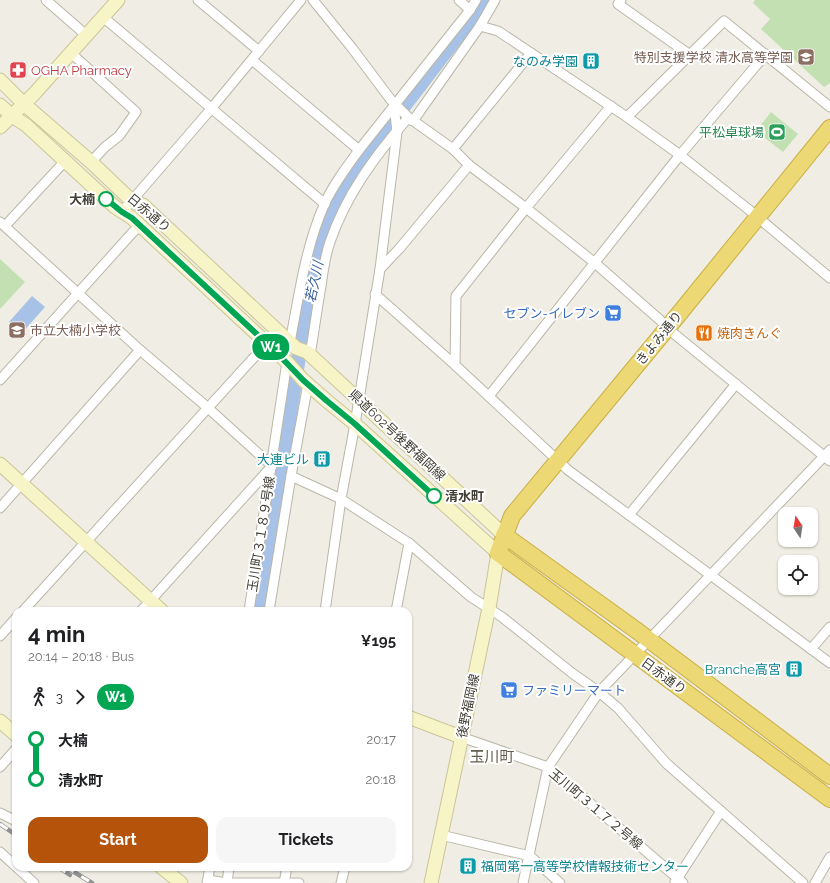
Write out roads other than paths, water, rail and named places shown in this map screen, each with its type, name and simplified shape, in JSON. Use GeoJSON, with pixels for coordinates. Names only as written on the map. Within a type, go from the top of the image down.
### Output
{"type":"FeatureCollection","features":[{"type":"Feature","properties":{"kind":"highway","name":"きよみ通り"},"geometry":{"type":"LineString","coordinates":[[498,553],[512,516],[830,128]]}},
{"type":"Feature","properties":{"kind":"highway","name":"日赤通り"},"geometry":{"type":"LineString","coordinates":[[504,535],[649,640],[830,776]]}},
{"type":"Feature","properties":{"kind":"highway","name":"日赤通り"},"geometry":{"type":"LineString","coordinates":[[498,553],[830,798]]}},
{"type":"Feature","properties":{"kind":"main road"},"geometry":{"type":"LineString","coordinates":[[0,127],[24,104],[118,0]]}},
{"type":"Feature","properties":{"kind":"main road","name":"日赤通り"},"geometry":{"type":"LineString","coordinates":[[0,80],[24,104],[91,162],[132,201],[143,205],[301,349]]}},
{"type":"Feature","properties":{"kind":"main road","name":"日赤通り"},"geometry":{"type":"LineString","coordinates":[[0,105],[12,116],[26,125],[122,212],[132,218],[287,362]]}},
{"type":"Feature","properties":{"kind":"main road","name":"県道602号後野福岡線"},"geometry":{"type":"LineString","coordinates":[[301,349],[383,421],[504,535]]}},
{"type":"Feature","properties":{"kind":"main road","name":"県道602号後野福岡線"},"geometry":{"type":"LineString","coordinates":[[287,362],[306,382],[355,424],[498,553]]}},
{"type":"Feature","properties":{"kind":"main road"},"geometry":{"type":"LineString","coordinates":[[0,464],[158,607]]}},
{"type":"Feature","properties":{"kind":"main road","name":"後野福岡線"},"geometry":{"type":"LineString","coordinates":[[431,883],[498,553]]}},
{"type":"Feature","properties":{"kind":"main road"},"geometry":{"type":"LineString","coordinates":[[412,719],[461,737]]}},
{"type":"Feature","properties":{"kind":"main road"},"geometry":{"type":"LineString","coordinates":[[0,721],[12,732]]}},
{"type":"Feature","properties":{"kind":"main road"},"geometry":{"type":"LineString","coordinates":[[166,871],[181,883]]}},
{"type":"Feature","properties":{"kind":"street"},"geometry":{"type":"LineString","coordinates":[[46,0],[86,35]]}},
{"type":"Feature","properties":{"kind":"street"},"geometry":{"type":"LineString","coordinates":[[198,0],[259,51]]}},
{"type":"Feature","properties":{"kind":"street"},"geometry":{"type":"LineString","coordinates":[[122,212],[212,109],[300,0]]}},
{"type":"Feature","properties":{"kind":"street"},"geometry":{"type":"LineString","coordinates":[[313,0],[352,48],[395,106],[453,149],[469,165],[595,263],[660,320],[667,328],[828,456],[710,575],[599,692],[548,767],[523,883]]}},
{"type":"Feature","properties":{"kind":"street"},"geometry":{"type":"LineString","coordinates":[[459,0],[470,10]]}},
{"type":"Feature","properties":{"kind":"street"},"geometry":{"type":"LineString","coordinates":[[301,349],[303,270],[325,204],[342,174],[359,150],[470,10],[476,0]]}},
{"type":"Feature","properties":{"kind":"street"},"geometry":{"type":"LineString","coordinates":[[301,349],[327,253],[348,198],[355,186],[397,130],[407,120],[411,119],[480,26],[495,0]]}},
{"type":"Feature","properties":{"kind":"street"},"geometry":{"type":"LineString","coordinates":[[617,1],[690,55]]}},
{"type":"Feature","properties":{"kind":"street"},"geometry":{"type":"LineString","coordinates":[[103,16],[325,204]]}},
{"type":"Feature","properties":{"kind":"street"},"geometry":{"type":"LineString","coordinates":[[627,117],[724,21],[830,107]]}},
{"type":"Feature","properties":{"kind":"street"},"geometry":{"type":"LineString","coordinates":[[480,26],[498,31],[627,117],[680,155],[829,275]]}},
{"type":"Feature","properties":{"kind":"street"},"geometry":{"type":"LineString","coordinates":[[453,149],[531,52]]}},
{"type":"Feature","properties":{"kind":"street"},"geometry":{"type":"LineString","coordinates":[[71,53],[136,112],[119,136],[105,147],[91,162]]}},
{"type":"Feature","properties":{"kind":"street"},"geometry":{"type":"LineString","coordinates":[[489,396],[680,155],[766,54]]}},
{"type":"Feature","properties":{"kind":"street"},"geometry":{"type":"LineString","coordinates":[[252,60],[359,150]]}},
{"type":"Feature","properties":{"kind":"street"},"geometry":{"type":"LineString","coordinates":[[326,607],[341,499],[355,424],[380,269],[397,130],[395,106]]}},
{"type":"Feature","properties":{"kind":"street"},"geometry":{"type":"LineString","coordinates":[[455,365],[456,296],[526,208],[611,106]]}},
{"type":"Feature","properties":{"kind":"street"},"geometry":{"type":"LineString","coordinates":[[65,161],[3,224],[140,350],[207,407],[272,466],[144,607]]}},
{"type":"Feature","properties":{"kind":"street"},"geometry":{"type":"LineString","coordinates":[[380,269],[399,249],[469,165]]}},
{"type":"Feature","properties":{"kind":"street"},"geometry":{"type":"LineString","coordinates":[[0,380],[140,226]]}},
{"type":"Feature","properties":{"kind":"street"},"geometry":{"type":"LineString","coordinates":[[375,294],[489,396],[568,470],[830,663]]}},
{"type":"Feature","properties":{"kind":"street"},"geometry":{"type":"LineString","coordinates":[[27,607],[207,407],[267,343]]}},
{"type":"Feature","properties":{"kind":"street"},"geometry":{"type":"LineString","coordinates":[[0,508],[140,350]]}},
{"type":"Feature","properties":{"kind":"street","name":"玉川町３１８９号線"},"geometry":{"type":"LineString","coordinates":[[250,607],[287,362]]}},
{"type":"Feature","properties":{"kind":"street","name":"玉川町３１８９号線"},"geometry":{"type":"LineString","coordinates":[[270,607],[306,382]]}},
{"type":"Feature","properties":{"kind":"street"},"geometry":{"type":"LineString","coordinates":[[629,515],[736,384]]}},
{"type":"Feature","properties":{"kind":"street"},"geometry":{"type":"LineString","coordinates":[[291,476],[341,499],[409,543],[471,597],[530,638],[572,673],[599,692],[618,708],[666,763],[803,883]]}},
{"type":"Feature","properties":{"kind":"street"},"geometry":{"type":"LineString","coordinates":[[397,607],[409,543]]}},
{"type":"Feature","properties":{"kind":"street"},"geometry":{"type":"LineString","coordinates":[[0,636],[12,622]]}},
{"type":"Feature","properties":{"kind":"street"},"geometry":{"type":"LineString","coordinates":[[811,649],[830,627]]}},
{"type":"Feature","properties":{"kind":"street","name":"玉川町３１７２号線"},"geometry":{"type":"LineString","coordinates":[[461,737],[548,767],[678,881]]}},
{"type":"Feature","properties":{"kind":"street"},"geometry":{"type":"LineString","coordinates":[[0,767],[12,754]]}},
{"type":"Feature","properties":{"kind":"street"},"geometry":{"type":"LineString","coordinates":[[678,881],[721,811]]}},
{"type":"Feature","properties":{"kind":"street"},"geometry":{"type":"LineString","coordinates":[[0,813],[12,819]]}},
{"type":"Feature","properties":{"kind":"street"},"geometry":{"type":"LineString","coordinates":[[441,835],[530,856],[560,883]]}},
{"type":"Feature","properties":{"kind":"street"},"geometry":{"type":"LineString","coordinates":[[0,852],[12,863]]}},
{"type":"Feature","properties":{"kind":"street"},"geometry":{"type":"LineString","coordinates":[[815,883],[830,857]]}},
{"type":"Feature","properties":{"kind":"street"},"geometry":{"type":"LineString","coordinates":[[21,871],[34,883]]}},
{"type":"Feature","properties":{"kind":"street"},"geometry":{"type":"LineString","coordinates":[[209,871],[208,882],[299,883]]}},
{"type":"Feature","properties":{"kind":"street"},"geometry":{"type":"LineString","coordinates":[[227,883],[228,871]]}},
{"type":"Feature","properties":{"kind":"street"},"geometry":{"type":"LineString","coordinates":[[284,883],[286,871]]}},
{"type":"Feature","properties":{"kind":"street"},"geometry":{"type":"LineString","coordinates":[[341,883],[344,871]]}},
{"type":"Feature","properties":{"kind":"water","name":"若久川"},"geometry":{"type":"Polygon","coordinates":[[[480,0],[489,0],[476,24],[362,173],[341,210],[310,331],[268,607],[253,607],[296,326],[312,248],[334,191],[406,93],[468,19],[480,0]]]}},
{"type":"Feature","properties":{"kind":"water"},"geometry":{"type":"Polygon","coordinates":[[[32,296],[45,307],[22,333],[9,322],[32,296]]]}},
{"type":"Feature","properties":{"kind":"railway"},"geometry":{"type":"LineString","coordinates":[[0,824],[12,832]]}},
{"type":"Feature","properties":{"kind":"railway"},"geometry":{"type":"LineString","coordinates":[[64,871],[70,875]]}},
{"type":"Feature","properties":{"kind":"railway"},"geometry":{"type":"LineString","coordinates":[[72,871],[92,883]]}},
{"type":"Feature","properties":{"kind":"place","name":"特別支援学校 清水高等学園"},"geometry":{"type":"Point","coordinates":[806,57]}},
{"type":"Feature","properties":{"kind":"place","name":"なのみ学園"},"geometry":{"type":"Point","coordinates":[591,61]}},
{"type":"Feature","properties":{"kind":"place","name":"OGHA Pharmacy"},"geometry":{"type":"Point","coordinates":[18,70]}},
{"type":"Feature","properties":{"kind":"place","name":"平松卓球場"},"geometry":{"type":"Point","coordinates":[777,132]}},
{"type":"Feature","properties":{"kind":"place","name":"大楠"},"geometry":{"type":"Point","coordinates":[106,199]}},
{"type":"Feature","properties":{"kind":"place","name":"セブン-イレブン"},"geometry":{"type":"Point","coordinates":[613,313]}},
{"type":"Feature","properties":{"kind":"place","name":"市立大楠小学校"},"geometry":{"type":"Point","coordinates":[17,330]}},
{"type":"Feature","properties":{"kind":"place","name":"焼肉きんぐ"},"geometry":{"type":"Point","coordinates":[704,333]}},
{"type":"Feature","properties":{"kind":"place","name":"大連ビル"},"geometry":{"type":"Point","coordinates":[322,459]}},
{"type":"Feature","properties":{"kind":"place","name":"清水町"},"geometry":{"type":"Point","coordinates":[434,496]}},
{"type":"Feature","properties":{"kind":"place","name":"Branche高宮"},"geometry":{"type":"Point","coordinates":[794,669]}},
{"type":"Feature","properties":{"kind":"place","name":"ファミリーマート"},"geometry":{"type":"Point","coordinates":[509,690]}},
{"type":"Feature","properties":{"kind":"place","name":"福岡第一高等学校情報技術センター"},"geometry":{"type":"Point","coordinates":[468,866]}},
{"type":"Feature","properties":{"kind":"district","name":"玉川町"},"geometry":{"type":"Point","coordinates":[492,757]}}]}
